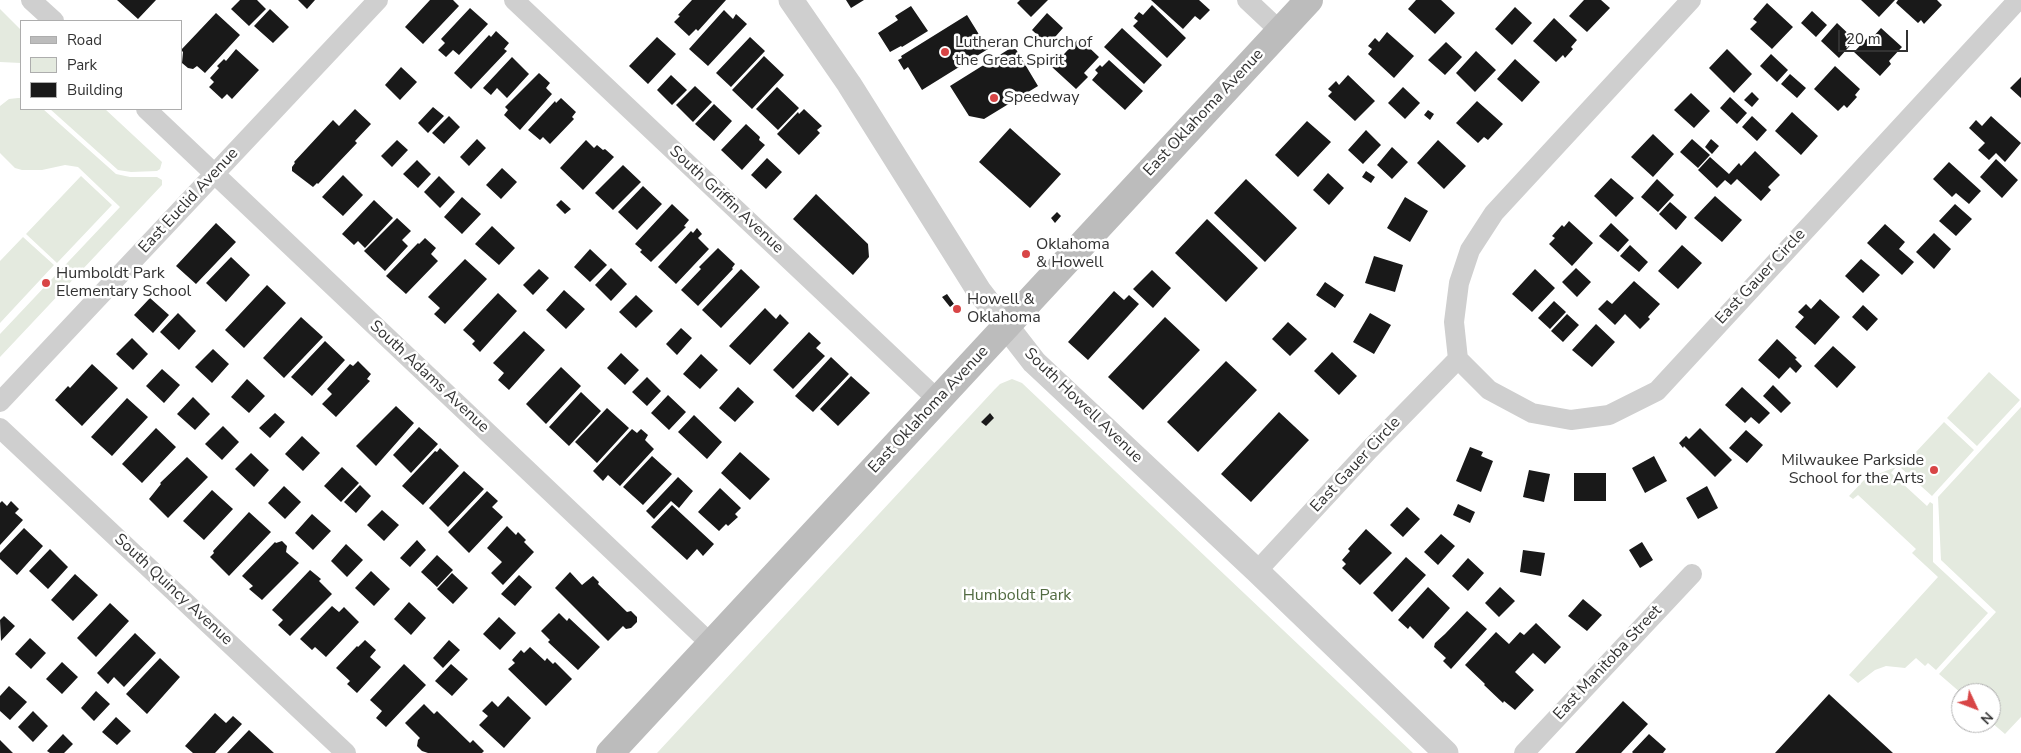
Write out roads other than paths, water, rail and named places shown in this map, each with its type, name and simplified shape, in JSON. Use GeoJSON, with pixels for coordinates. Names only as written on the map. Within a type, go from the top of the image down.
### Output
{"type":"FeatureCollection","features":[{"type":"Feature","properties":{"kind":"main road","name":"East Oklahoma Avenue"},"geometry":{"type":"LineString","coordinates":[[610,753],[1309,0]]}},
{"type":"Feature","properties":{"kind":"street"},"geometry":{"type":"LineString","coordinates":[[31,0],[53,20]]}},
{"type":"Feature","properties":{"kind":"street","name":"East Euclid Avenue"},"geometry":{"type":"LineString","coordinates":[[0,402],[378,0]]}},
{"type":"Feature","properties":{"kind":"street","name":"South Griffin Avenue"},"geometry":{"type":"LineString","coordinates":[[514,0],[939,400]]}},
{"type":"Feature","properties":{"kind":"street","name":"South Howell Avenue"},"geometry":{"type":"LineString","coordinates":[[791,0],[848,84],[979,291],[1034,362],[1257,571],[1446,753]]}},
{"type":"Feature","properties":{"kind":"street"},"geometry":{"type":"LineString","coordinates":[[1248,0],[1280,31]]}},
{"type":"Feature","properties":{"kind":"street","name":"East Gauer Circle"},"geometry":{"type":"LineString","coordinates":[[1257,571],[1369,450],[1458,360],[1489,390],[1532,413],[1571,420],[1609,415],[1657,390],[2018,0]]}},
{"type":"Feature","properties":{"kind":"street"},"geometry":{"type":"LineString","coordinates":[[1458,360],[1454,322],[1459,284],[1470,250],[1494,213],[1683,3]]}},
{"type":"Feature","properties":{"kind":"street","name":"South Adams Avenue"},"geometry":{"type":"LineString","coordinates":[[147,110],[711,644]]}},
{"type":"Feature","properties":{"kind":"street","name":"South Quincy Avenue"},"geometry":{"type":"LineString","coordinates":[[0,428],[346,753]]}},
{"type":"Feature","properties":{"kind":"street","name":"East Manitoba Street"},"geometry":{"type":"LineString","coordinates":[[1524,753],[1692,574]]}},
{"type":"Feature","properties":{"kind":"place","name":"Lutheran Church of the Great Spirit"},"geometry":{"type":"Point","coordinates":[945,52]}},
{"type":"Feature","properties":{"kind":"place","name":"Speedway"},"geometry":{"type":"Point","coordinates":[994,98]}},
{"type":"Feature","properties":{"kind":"place","name":"Oklahoma & Howell"},"geometry":{"type":"Point","coordinates":[1026,254]}},
{"type":"Feature","properties":{"kind":"place","name":"Humboldt Park Elementary School"},"geometry":{"type":"Point","coordinates":[46,283]}},
{"type":"Feature","properties":{"kind":"place","name":"Howell & Oklahoma"},"geometry":{"type":"Point","coordinates":[957,309]}},
{"type":"Feature","properties":{"kind":"place","name":"Milwaukee Parkside School for the Arts"},"geometry":{"type":"Point","coordinates":[1934,470]}},
{"type":"Feature","properties":{"kind":"park label","name":"Humboldt Park"},"geometry":{"type":"Point","coordinates":[1017,596]}}]}
